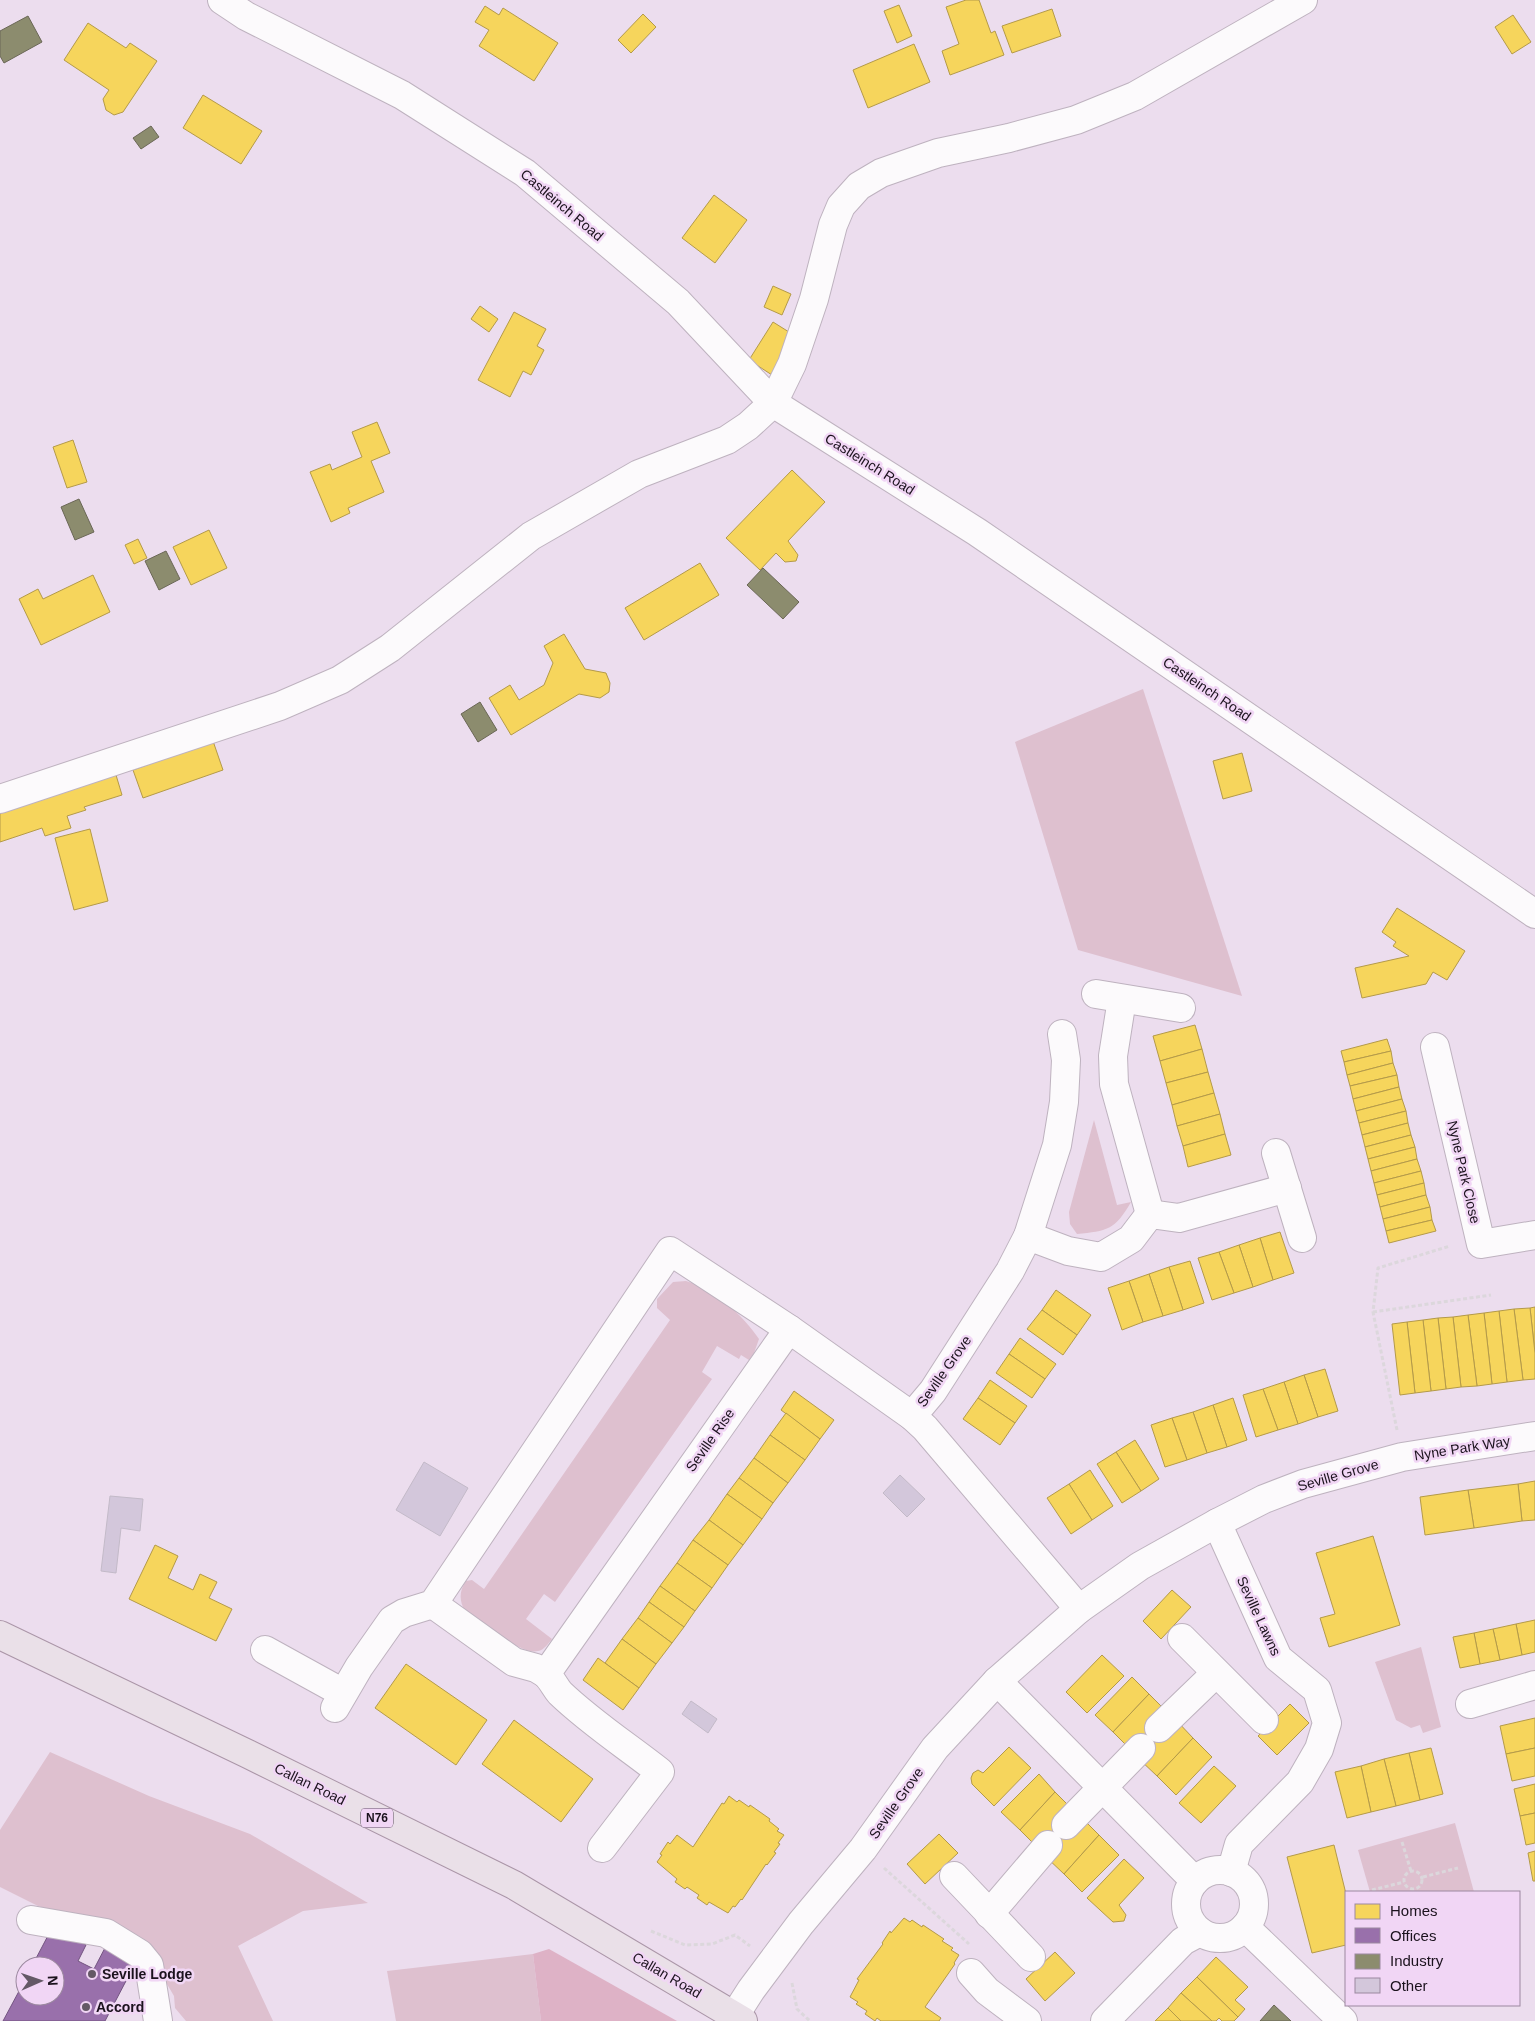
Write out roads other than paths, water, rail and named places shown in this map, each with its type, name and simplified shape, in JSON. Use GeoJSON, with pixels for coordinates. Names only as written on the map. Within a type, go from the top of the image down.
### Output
{"type":"FeatureCollection","features":[{"type":"Feature","properties":{"kind":"main road","name":"Callan Road"},"geometry":{"type":"LineString","coordinates":[[0,1635],[514,1885],[739,2018]]}},
{"type":"Feature","properties":{"kind":"street","name":"Castleinch Road"},"geometry":{"type":"LineString","coordinates":[[222,0],[246,16],[402,95],[525,173],[678,302],[773,403],[977,532],[1535,914]]}},
{"type":"Feature","properties":{"kind":"street"},"geometry":{"type":"LineString","coordinates":[[0,799],[280,706],[340,680],[390,648],[531,536],[639,474],[727,440],[748,426],[773,403],[792,364],[814,299],[833,225],[841,206],[859,186],[881,173],[938,153],[1009,138],[1076,120],[1135,96],[1303,0]]}},
{"type":"Feature","properties":{"kind":"street"},"geometry":{"type":"LineString","coordinates":[[1150,1214],[1114,1084],[1109,996],[1181,1008]]}},
{"type":"Feature","properties":{"kind":"street","name":"Seville Grove"},"geometry":{"type":"LineString","coordinates":[[1062,1034],[1066,1060],[1064,1102],[1057,1145],[1028,1236],[1010,1271],[933,1391],[912,1416],[1079,1609]]}},
{"type":"Feature","properties":{"kind":"street","name":"Nyne Park Close"},"geometry":{"type":"LineString","coordinates":[[1435,1047],[1481,1244],[1535,1235]]}},
{"type":"Feature","properties":{"kind":"street"},"geometry":{"type":"LineString","coordinates":[[1276,1153],[1302,1238]]}},
{"type":"Feature","properties":{"kind":"street"},"geometry":{"type":"LineString","coordinates":[[1150,1214],[1179,1218],[1287,1188]]}},
{"type":"Feature","properties":{"kind":"street"},"geometry":{"type":"LineString","coordinates":[[1028,1236],[1068,1251],[1101,1257],[1131,1239],[1150,1214]]}},
{"type":"Feature","properties":{"kind":"street"},"geometry":{"type":"LineString","coordinates":[[265,1650],[339,1701],[392,1620],[404,1613],[433,1604],[670,1251],[790,1329],[912,1416]]}},
{"type":"Feature","properties":{"kind":"street","name":"Seville Rise"},"geometry":{"type":"LineString","coordinates":[[546,1674],[790,1329]]}},
{"type":"Feature","properties":{"kind":"street","name":"Nyne Park Way"},"geometry":{"type":"LineString","coordinates":[[1395,1459],[1535,1436]]}},
{"type":"Feature","properties":{"kind":"street","name":"Seville Grove"},"geometry":{"type":"LineString","coordinates":[[739,2018],[750,1990],[801,1923],[863,1849],[935,1748],[997,1681],[1079,1609],[1140,1566],[1264,1499],[1303,1484],[1395,1459]]}},
{"type":"Feature","properties":{"kind":"street","name":"Seville Lawns"},"geometry":{"type":"LineString","coordinates":[[1217,1523],[1278,1658],[1317,1690],[1326,1723],[1319,1749],[1300,1782],[1239,1844],[1231,1872]]}},
{"type":"Feature","properties":{"kind":"street"},"geometry":{"type":"LineString","coordinates":[[433,1604],[514,1662],[536,1668],[546,1674],[557,1690],[573,1705],[660,1772],[602,1848]]}},
{"type":"Feature","properties":{"kind":"street"},"geometry":{"type":"LineString","coordinates":[[1182,1638],[1264,1720]]}},
{"type":"Feature","properties":{"kind":"street"},"geometry":{"type":"LineString","coordinates":[[1160,1728],[1216,1673]]}},
{"type":"Feature","properties":{"kind":"street"},"geometry":{"type":"LineString","coordinates":[[997,1681],[1195,1881]]}},
{"type":"Feature","properties":{"kind":"street"},"geometry":{"type":"LineString","coordinates":[[1470,1704],[1535,1685]]}},
{"type":"Feature","properties":{"kind":"street"},"geometry":{"type":"LineString","coordinates":[[1066,1825],[1141,1748]]}},
{"type":"Feature","properties":{"kind":"street"},"geometry":{"type":"LineString","coordinates":[[989,1914],[1048,1845]]}},
{"type":"Feature","properties":{"kind":"street"},"geometry":{"type":"LineString","coordinates":[[1218,1870],[1231,1872],[1244,1880],[1252,1890],[1254,1905],[1252,1917],[1245,1927],[1234,1936],[1224,1938],[1210,1937],[1200,1932],[1190,1921],[1186,1910],[1188,1893],[1195,1881],[1204,1874],[1218,1870]]}},
{"type":"Feature","properties":{"kind":"street"},"geometry":{"type":"LineString","coordinates":[[954,1876],[1032,1957]]}},
{"type":"Feature","properties":{"kind":"street"},"geometry":{"type":"LineString","coordinates":[[31,1920],[106,1933],[140,1954],[149,1965],[158,2021]]}},
{"type":"Feature","properties":{"kind":"street"},"geometry":{"type":"LineString","coordinates":[[1245,1927],[1342,2021]]}},
{"type":"Feature","properties":{"kind":"street"},"geometry":{"type":"LineString","coordinates":[[1105,2021],[1183,1941],[1200,1932]]}},
{"type":"Feature","properties":{"kind":"street"},"geometry":{"type":"LineString","coordinates":[[971,1973],[986,1991],[1027,2021]]}},
{"type":"Feature","properties":{"kind":"place","name":"Seville Lodge"},"geometry":{"type":"Point","coordinates":[92,1974]}},
{"type":"Feature","properties":{"kind":"place","name":"Accord"},"geometry":{"type":"Point","coordinates":[86,2007]}}]}
